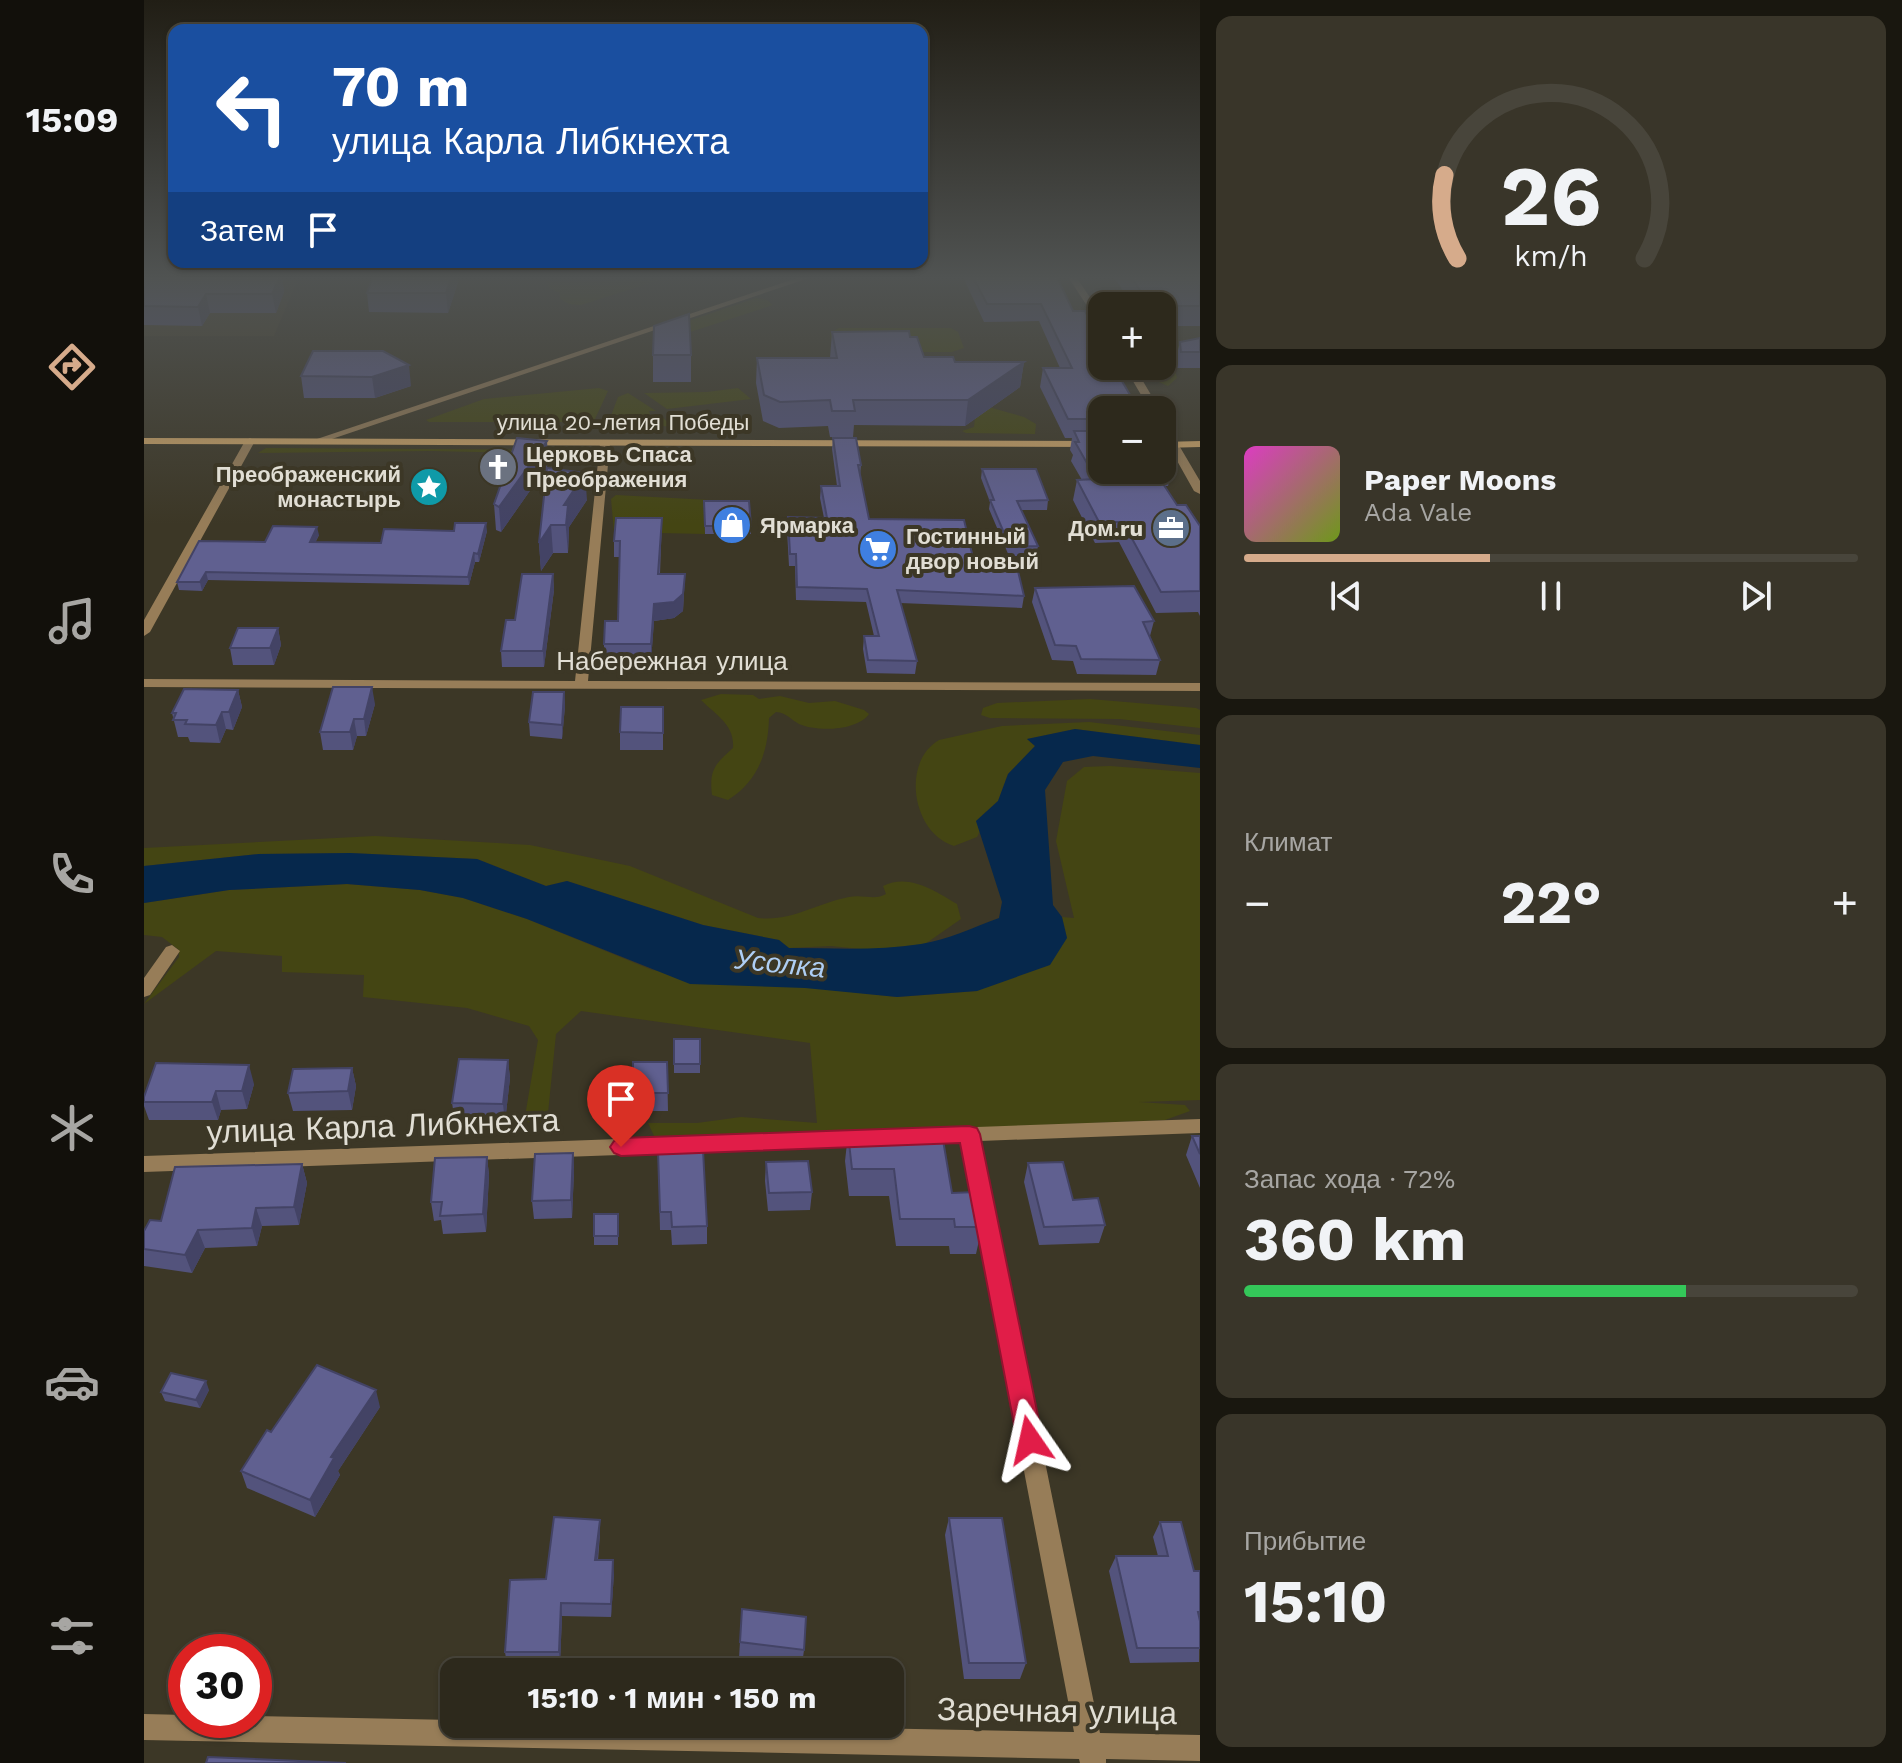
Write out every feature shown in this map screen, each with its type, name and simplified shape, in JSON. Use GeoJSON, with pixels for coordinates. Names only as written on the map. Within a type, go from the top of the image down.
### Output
{"type":"FeatureCollection","features":[{"type":"Feature","properties":{"kind":"street"},"geometry":{"type":"LineString","coordinates":[[316,441],[561,359]]}},
{"type":"Feature","properties":{"kind":"street","name":"улица 20-летия Победы"},"geometry":{"type":"LineString","coordinates":[[144,441],[1088,444]]}},
{"type":"Feature","properties":{"kind":"street"},"geometry":{"type":"LineString","coordinates":[[144,632],[250,441]]}},
{"type":"Feature","properties":{"kind":"street"},"geometry":{"type":"LineString","coordinates":[[581,685],[605,443]]}},
{"type":"Feature","properties":{"kind":"street"},"geometry":{"type":"LineString","coordinates":[[1176,445],[1200,444]]}},
{"type":"Feature","properties":{"kind":"street"},"geometry":{"type":"LineString","coordinates":[[1176,458],[1200,491]]}},
{"type":"Feature","properties":{"kind":"street","name":"Набережная улица"},"geometry":{"type":"LineString","coordinates":[[144,683],[1200,687]]}},
{"type":"Feature","properties":{"kind":"street"},"geometry":{"type":"LineString","coordinates":[[144,991],[172,951]]}},
{"type":"Feature","properties":{"kind":"street","name":"улица Карла Либкнехта"},"geometry":{"type":"LineString","coordinates":[[144,1164],[1200,1126]]}},
{"type":"Feature","properties":{"kind":"street"},"geometry":{"type":"LineString","coordinates":[[969,1134],[1092,1754]]}},
{"type":"Feature","properties":{"kind":"street","name":"Заречная улица"},"geometry":{"type":"LineString","coordinates":[[144,1727],[1092,1754],[1200,1748]]}},
{"type":"Feature","properties":{"kind":"shaded area"},"geometry":{"type":"Polygon","coordinates":[[[1154,380],[1175,380],[1168,386],[1154,380]]]}},
{"type":"Feature","properties":{"kind":"shaded area"},"geometry":{"type":"Polygon","coordinates":[[[599,388],[608,391],[595,419],[590,422],[426,420],[484,399],[599,388]]]}},
{"type":"Feature","properties":{"kind":"shaded area"},"geometry":{"type":"Polygon","coordinates":[[[738,388],[751,399],[667,409],[644,393],[707,392],[738,388]]]}},
{"type":"Feature","properties":{"kind":"shaded area"},"geometry":{"type":"Polygon","coordinates":[[[628,393],[656,411],[649,411],[651,417],[661,416],[673,427],[609,421],[618,397],[628,393]]]}},
{"type":"Feature","properties":{"kind":"shaded area"},"geometry":{"type":"Polygon","coordinates":[[[985,406],[1024,417],[1036,424],[1035,434],[962,431],[974,427],[975,418],[971,409],[985,406]]]}},
{"type":"Feature","properties":{"kind":"shaded area"},"geometry":{"type":"Polygon","coordinates":[[[266,448],[567,450],[566,454],[431,451],[258,453],[266,448]]]}},
{"type":"Feature","properties":{"kind":"shaded area"},"geometry":{"type":"Polygon","coordinates":[[[616,495],[710,500],[710,508],[704,510],[705,534],[614,532],[611,499],[616,495]]]}},
{"type":"Feature","properties":{"kind":"shaded area"},"geometry":{"type":"Polygon","coordinates":[[[721,694],[753,695],[759,699],[780,696],[809,703],[835,701],[869,714],[856,724],[826,729],[807,727],[776,712],[769,718],[766,743],[754,775],[728,800],[712,795],[711,779],[718,763],[733,748],[733,740],[728,727],[701,700],[721,694]]]}},
{"type":"Feature","properties":{"kind":"shaded area"},"geometry":{"type":"Polygon","coordinates":[[[1090,699],[1196,708],[1200,710],[1200,728],[1119,719],[990,718],[981,715],[983,708],[997,703],[1090,699]]]}},
{"type":"Feature","properties":{"kind":"shaded area"},"geometry":{"type":"Polygon","coordinates":[[[1089,722],[1200,735],[1200,745],[1075,729],[1027,739],[1035,746],[1008,774],[998,801],[976,821],[980,831],[977,837],[954,846],[940,839],[929,827],[916,796],[916,780],[919,764],[927,750],[939,740],[1002,726],[1089,722]]]}},
{"type":"Feature","properties":{"kind":"shaded area"},"geometry":{"type":"Polygon","coordinates":[[[1084,767],[1200,773],[1200,1100],[1139,1102],[1185,1105],[1190,1111],[1165,1120],[668,1140],[655,1138],[648,1123],[697,1123],[741,1117],[817,1123],[810,1043],[581,1011],[556,1034],[547,1123],[524,1122],[538,1040],[529,1026],[467,1008],[363,997],[364,975],[282,972],[282,956],[216,951],[144,1004],[179,957],[179,950],[162,937],[144,935],[144,903],[229,890],[347,884],[420,890],[463,898],[527,919],[652,970],[897,997],[977,991],[1067,938],[1062,917],[1074,918],[1056,841],[1067,781],[1084,767]]]}},
{"type":"Feature","properties":{"kind":"shaded area"},"geometry":{"type":"Polygon","coordinates":[[[375,836],[530,845],[630,866],[758,918],[793,915],[849,897],[882,896],[886,894],[883,886],[912,883],[931,889],[957,904],[961,919],[925,944],[870,950],[831,946],[789,948],[779,940],[703,925],[567,881],[546,886],[477,859],[350,853],[259,854],[144,866],[144,848],[375,836]]]}},
{"type":"Feature","properties":{"kind":"water","name":"Усолка"},"geometry":{"type":"Polygon","coordinates":[[[1075,729],[1200,745],[1200,768],[1093,756],[1063,762],[1045,790],[1053,905],[1062,917],[1067,938],[1050,965],[977,991],[897,997],[805,988],[690,984],[527,919],[463,898],[420,890],[347,884],[229,890],[144,903],[144,866],[259,854],[350,853],[477,859],[546,886],[567,881],[703,925],[779,940],[789,948],[872,948],[921,944],[999,918],[1002,902],[976,821],[998,801],[1008,774],[1035,746],[1027,739],[1075,729]]]}},
{"type":"Feature","properties":{"kind":"building"},"geometry":{"type":"Polygon","coordinates":[[[309,359],[398,359],[409,365],[372,377],[301,376],[309,359]]]}},
{"type":"Feature","properties":{"kind":"building"},"geometry":{"type":"Polygon","coordinates":[[[757,359],[1024,362],[968,400],[853,400],[855,411],[832,411],[830,400],[780,402],[764,395],[757,359]]]}},
{"type":"Feature","properties":{"kind":"building"},"geometry":{"type":"Polygon","coordinates":[[[1068,359],[1088,359],[1088,380],[1121,380],[1131,396],[1088,396],[1088,419],[1068,419],[1043,368],[1072,368],[1068,359]]]}},
{"type":"Feature","properties":{"kind":"building"},"geometry":{"type":"Polygon","coordinates":[[[1074,431],[1088,431],[1088,465],[1075,442],[1079,442],[1074,431]]]}},
{"type":"Feature","properties":{"kind":"building"},"geometry":{"type":"Polygon","coordinates":[[[517,438],[547,441],[499,507],[494,504],[517,438]]]}},
{"type":"Feature","properties":{"kind":"building"},"geometry":{"type":"Polygon","coordinates":[[[833,438],[856,438],[869,519],[964,520],[975,566],[1017,567],[1024,596],[897,590],[917,661],[868,660],[864,636],[879,636],[867,589],[797,587],[796,554],[790,554],[788,517],[827,518],[821,486],[840,486],[833,438]]]}},
{"type":"Feature","properties":{"kind":"building"},"geometry":{"type":"Polygon","coordinates":[[[547,468],[585,473],[564,505],[568,505],[566,525],[551,525],[539,543],[547,468]]]}},
{"type":"Feature","properties":{"kind":"building"},"geometry":{"type":"Polygon","coordinates":[[[982,469],[1036,469],[1048,500],[1017,501],[1038,546],[1010,547],[990,500],[994,500],[982,469]]]}},
{"type":"Feature","properties":{"kind":"building"},"geometry":{"type":"Polygon","coordinates":[[[1088,479],[1088,484],[1163,484],[1177,505],[1186,505],[1200,526],[1200,591],[1161,592],[1123,522],[1099,522],[1077,480],[1088,479]]]}},
{"type":"Feature","properties":{"kind":"building"},"geometry":{"type":"Polygon","coordinates":[[[704,501],[749,501],[751,526],[705,526],[704,501]]]}},
{"type":"Feature","properties":{"kind":"building"},"geometry":{"type":"Polygon","coordinates":[[[616,518],[662,518],[658,574],[685,574],[683,594],[674,602],[654,604],[651,644],[604,644],[605,621],[618,621],[620,541],[614,541],[616,518]]]}},
{"type":"Feature","properties":{"kind":"building"},"geometry":{"type":"Polygon","coordinates":[[[455,523],[486,523],[468,577],[206,572],[200,582],[177,582],[199,541],[265,542],[273,526],[317,527],[310,542],[381,543],[384,529],[454,531],[455,523]]]}},
{"type":"Feature","properties":{"kind":"building"},"geometry":{"type":"Polygon","coordinates":[[[522,574],[553,574],[543,651],[501,651],[506,620],[515,620],[522,574]]]}},
{"type":"Feature","properties":{"kind":"building"},"geometry":{"type":"Polygon","coordinates":[[[1134,586],[1154,621],[1143,622],[1160,660],[1081,659],[1076,646],[1055,645],[1035,588],[1134,586]]]}},
{"type":"Feature","properties":{"kind":"building"},"geometry":{"type":"Polygon","coordinates":[[[238,628],[278,628],[270,648],[230,648],[238,628]]]}},
{"type":"Feature","properties":{"kind":"building"},"geometry":{"type":"Polygon","coordinates":[[[333,687],[372,687],[364,719],[354,719],[350,732],[320,732],[333,687]]]}},
{"type":"Feature","properties":{"kind":"building"},"geometry":{"type":"Polygon","coordinates":[[[184,689],[238,690],[229,712],[222,712],[216,725],[185,724],[187,720],[173,720],[176,713],[172,713],[184,689]]]}},
{"type":"Feature","properties":{"kind":"building"},"geometry":{"type":"Polygon","coordinates":[[[533,692],[564,692],[562,725],[529,722],[533,692]]]}},
{"type":"Feature","properties":{"kind":"building"},"geometry":{"type":"Polygon","coordinates":[[[621,707],[663,707],[663,733],[620,732],[621,707]]]}},
{"type":"Feature","properties":{"kind":"building"},"geometry":{"type":"Polygon","coordinates":[[[674,1039],[700,1039],[700,1064],[674,1064],[674,1039]]]}},
{"type":"Feature","properties":{"kind":"building"},"geometry":{"type":"Polygon","coordinates":[[[459,1059],[508,1060],[503,1104],[452,1103],[459,1059]]]}},
{"type":"Feature","properties":{"kind":"building"},"geometry":{"type":"Polygon","coordinates":[[[633,1062],[667,1062],[668,1093],[633,1093],[633,1062]]]}},
{"type":"Feature","properties":{"kind":"building"},"geometry":{"type":"Polygon","coordinates":[[[156,1063],[249,1065],[242,1091],[216,1091],[212,1102],[144,1102],[156,1063]]]}},
{"type":"Feature","properties":{"kind":"building"},"geometry":{"type":"Polygon","coordinates":[[[352,1068],[348,1091],[288,1093],[293,1069],[352,1068]]]}},
{"type":"Feature","properties":{"kind":"building"},"geometry":{"type":"Polygon","coordinates":[[[848,1134],[942,1134],[952,1193],[976,1192],[982,1227],[955,1227],[954,1219],[900,1219],[894,1169],[852,1169],[848,1134]]]}},
{"type":"Feature","properties":{"kind":"building"},"geometry":{"type":"Polygon","coordinates":[[[1192,1136],[1200,1136],[1200,1154],[1192,1136]]]}},
{"type":"Feature","properties":{"kind":"building"},"geometry":{"type":"Polygon","coordinates":[[[703,1150],[707,1226],[672,1227],[671,1212],[660,1212],[658,1151],[703,1150]]]}},
{"type":"Feature","properties":{"kind":"building"},"geometry":{"type":"Polygon","coordinates":[[[573,1153],[571,1200],[532,1201],[535,1154],[573,1153]]]}},
{"type":"Feature","properties":{"kind":"building"},"geometry":{"type":"Polygon","coordinates":[[[487,1157],[483,1214],[440,1216],[442,1202],[431,1202],[435,1158],[487,1157]]]}},
{"type":"Feature","properties":{"kind":"building"},"geometry":{"type":"Polygon","coordinates":[[[808,1161],[812,1192],[769,1193],[766,1162],[808,1161]]]}},
{"type":"Feature","properties":{"kind":"building"},"geometry":{"type":"Polygon","coordinates":[[[1063,1162],[1073,1200],[1098,1198],[1105,1225],[1044,1227],[1028,1163],[1063,1162]]]}},
{"type":"Feature","properties":{"kind":"building"},"geometry":{"type":"Polygon","coordinates":[[[302,1164],[294,1207],[256,1208],[252,1228],[198,1230],[185,1255],[144,1249],[144,1231],[150,1220],[161,1221],[175,1167],[302,1164]]]}},
{"type":"Feature","properties":{"kind":"building"},"geometry":{"type":"Polygon","coordinates":[[[594,1214],[618,1214],[618,1236],[594,1236],[594,1214]]]}},
{"type":"Feature","properties":{"kind":"building"},"geometry":{"type":"Polygon","coordinates":[[[317,1365],[376,1390],[331,1457],[334,1458],[310,1500],[241,1471],[267,1430],[271,1432],[317,1365]]]}},
{"type":"Feature","properties":{"kind":"building"},"geometry":{"type":"Polygon","coordinates":[[[171,1373],[206,1381],[196,1400],[161,1392],[171,1373]]]}},
{"type":"Feature","properties":{"kind":"building"},"geometry":{"type":"Polygon","coordinates":[[[554,1517],[600,1520],[595,1560],[613,1560],[611,1604],[561,1603],[559,1652],[505,1652],[510,1580],[546,1579],[554,1517]]]}},
{"type":"Feature","properties":{"kind":"building"},"geometry":{"type":"Polygon","coordinates":[[[949,1518],[1002,1518],[1026,1663],[969,1663],[949,1518]]]}},
{"type":"Feature","properties":{"kind":"building"},"geometry":{"type":"Polygon","coordinates":[[[1160,1522],[1181,1522],[1194,1571],[1200,1571],[1200,1648],[1137,1648],[1116,1556],[1168,1556],[1160,1522]]]}},
{"type":"Feature","properties":{"kind":"building"},"geometry":{"type":"Polygon","coordinates":[[[742,1609],[806,1617],[804,1650],[740,1642],[742,1609]]]}},
{"type":"Feature","properties":{"kind":"building"},"geometry":{"type":"Polygon","coordinates":[[[208,1757],[346,1763],[206,1763],[208,1757]]]}},
{"type":"Feature","properties":{"kind":"place","name":"Церковь Спаса Преображения"},"geometry":{"type":"Point","coordinates":[498,467]}},
{"type":"Feature","properties":{"kind":"place","name":"Преображенский монастырь"},"geometry":{"type":"Point","coordinates":[429,487]}},
{"type":"Feature","properties":{"kind":"place","name":"Ярмарка"},"geometry":{"type":"Point","coordinates":[732,525]}},
{"type":"Feature","properties":{"kind":"place","name":"Дом.ru"},"geometry":{"type":"Point","coordinates":[1171,528]}},
{"type":"Feature","properties":{"kind":"place","name":"Гостинный двор новый"},"geometry":{"type":"Point","coordinates":[878,549]}},
{"type":"Feature","properties":{"kind":"route"},"geometry":{"type":"LineString","coordinates":[[621,1147],[969,1134],[1030,1440]]}}]}
